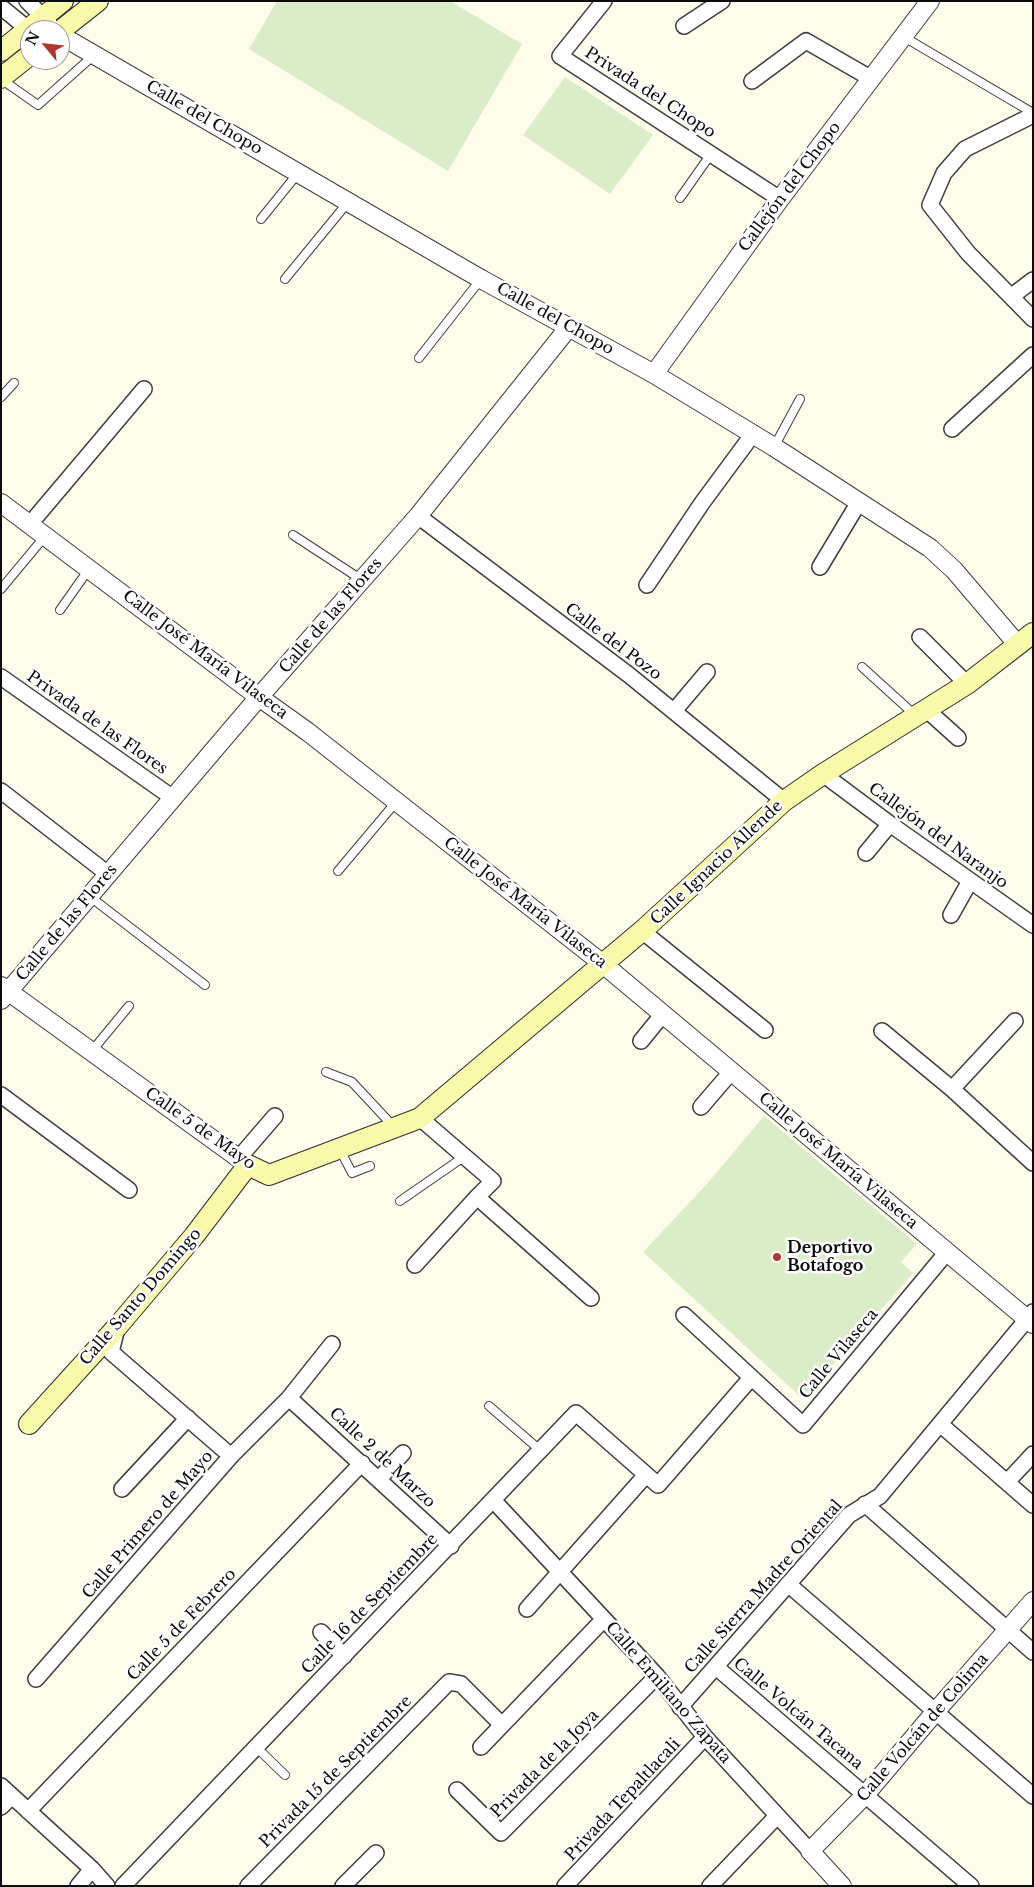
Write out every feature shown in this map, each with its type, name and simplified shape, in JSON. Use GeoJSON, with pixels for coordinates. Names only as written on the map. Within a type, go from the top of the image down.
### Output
{"type":"FeatureCollection","features":[{"type":"Feature","properties":{"kind":"main road"},"geometry":{"type":"LineString","coordinates":[[51,20],[63,1]]}},
{"type":"Feature","properties":{"kind":"main road"},"geometry":{"type":"LineString","coordinates":[[70,23],[98,1]]}},
{"type":"Feature","properties":{"kind":"main road"},"geometry":{"type":"LineString","coordinates":[[3,45],[20,34]]}},
{"type":"Feature","properties":{"kind":"main road"},"geometry":{"type":"LineString","coordinates":[[1,79],[20,63]]}},
{"type":"Feature","properties":{"kind":"main road","name":"Calle Ignacio Allende"},"geometry":{"type":"LineString","coordinates":[[420,1118],[642,931],[784,801],[823,774],[967,684],[1025,639]]}},
{"type":"Feature","properties":{"kind":"main road","name":"Calle 5 de Mayo"},"geometry":{"type":"LineString","coordinates":[[243,1162],[269,1175],[420,1118]]}},
{"type":"Feature","properties":{"kind":"main road","name":"Calle Santo Domingo"},"geometry":{"type":"LineString","coordinates":[[29,1424],[117,1327],[194,1236],[243,1162]]}},
{"type":"Feature","properties":{"kind":"street"},"geometry":{"type":"LineString","coordinates":[[27,1],[46,20]]}},
{"type":"Feature","properties":{"kind":"street","name":"Privada del Chopo"},"geometry":{"type":"LineString","coordinates":[[604,1],[560,56],[780,199]]}},
{"type":"Feature","properties":{"kind":"street"},"geometry":{"type":"LineString","coordinates":[[684,26],[722,1]]}},
{"type":"Feature","properties":{"kind":"street","name":"Callejón del Chopo"},"geometry":{"type":"LineString","coordinates":[[654,374],[780,199],[930,1]]}},
{"type":"Feature","properties":{"kind":"street"},"geometry":{"type":"LineString","coordinates":[[1,7],[20,22]]}},
{"type":"Feature","properties":{"kind":"street"},"geometry":{"type":"LineString","coordinates":[[752,81],[806,40],[872,79]]}},
{"type":"Feature","properties":{"kind":"street","name":"Calle del Chopo"},"geometry":{"type":"LineString","coordinates":[[70,41],[299,172],[481,279],[654,374],[774,447],[930,548],[1025,639]]}},
{"type":"Feature","properties":{"kind":"street"},"geometry":{"type":"LineString","coordinates":[[1033,114],[965,149],[944,173],[930,205],[968,253],[1033,319]]}},
{"type":"Feature","properties":{"kind":"street"},"geometry":{"type":"LineString","coordinates":[[1012,296],[1033,280]]}},
{"type":"Feature","properties":{"kind":"street","name":"Calle de las Flores"},"geometry":{"type":"LineString","coordinates":[[4,992],[418,516],[569,327]]}},
{"type":"Feature","properties":{"kind":"street"},"geometry":{"type":"LineString","coordinates":[[952,429],[1033,355]]}},
{"type":"Feature","properties":{"kind":"street"},"geometry":{"type":"LineString","coordinates":[[30,524],[144,389]]}},
{"type":"Feature","properties":{"kind":"street"},"geometry":{"type":"LineString","coordinates":[[647,585],[702,502],[753,434]]}},
{"type":"Feature","properties":{"kind":"street"},"geometry":{"type":"LineString","coordinates":[[820,566],[859,502]]}},
{"type":"Feature","properties":{"kind":"street","name":"Calle José María Vilaseca"},"geometry":{"type":"LineString","coordinates":[[1,503],[308,732],[603,964],[947,1252],[1031,1319]]}},
{"type":"Feature","properties":{"kind":"street","name":"Calle del Pozo"},"geometry":{"type":"LineString","coordinates":[[418,516],[629,675],[784,801]]}},
{"type":"Feature","properties":{"kind":"street"},"geometry":{"type":"LineString","coordinates":[[920,637],[967,684]]}},
{"type":"Feature","properties":{"kind":"street"},"geometry":{"type":"LineString","coordinates":[[674,711],[706,672]]}},
{"type":"Feature","properties":{"kind":"street","name":"Privada de las Flores"},"geometry":{"type":"LineString","coordinates":[[1,678],[173,798]]}},
{"type":"Feature","properties":{"kind":"street"},"geometry":{"type":"LineString","coordinates":[[922,713],[958,738]]}},
{"type":"Feature","properties":{"kind":"street","name":"Callejón del Naranjo"},"geometry":{"type":"LineString","coordinates":[[823,774],[1033,925]]}},
{"type":"Feature","properties":{"kind":"street"},"geometry":{"type":"LineString","coordinates":[[1,791],[108,874]]}},
{"type":"Feature","properties":{"kind":"street"},"geometry":{"type":"LineString","coordinates":[[866,853],[890,824]]}},
{"type":"Feature","properties":{"kind":"street"},"geometry":{"type":"LineString","coordinates":[[951,915],[970,881]]}},
{"type":"Feature","properties":{"kind":"street"},"geometry":{"type":"LineString","coordinates":[[642,931],[765,1030]]}},
{"type":"Feature","properties":{"kind":"street","name":"Calle 5 de Mayo"},"geometry":{"type":"LineString","coordinates":[[4,992],[91,1052],[243,1162]]}},
{"type":"Feature","properties":{"kind":"street"},"geometry":{"type":"LineString","coordinates":[[641,1041],[663,1014]]}},
{"type":"Feature","properties":{"kind":"street"},"geometry":{"type":"LineString","coordinates":[[952,1090],[1015,1021]]}},
{"type":"Feature","properties":{"kind":"street"},"geometry":{"type":"LineString","coordinates":[[882,1031],[1033,1162]]}},
{"type":"Feature","properties":{"kind":"street"},"geometry":{"type":"LineString","coordinates":[[701,1106],[732,1072]]}},
{"type":"Feature","properties":{"kind":"street"},"geometry":{"type":"LineString","coordinates":[[1,1095],[129,1190]]}},
{"type":"Feature","properties":{"kind":"street"},"geometry":{"type":"LineString","coordinates":[[243,1162],[275,1116]]}},
{"type":"Feature","properties":{"kind":"street"},"geometry":{"type":"LineString","coordinates":[[415,1265],[493,1181],[420,1118]]}},
{"type":"Feature","properties":{"kind":"street"},"geometry":{"type":"LineString","coordinates":[[477,1197],[591,1298]]}},
{"type":"Feature","properties":{"kind":"street","name":"Calle Vilaseca"},"geometry":{"type":"LineString","coordinates":[[684,1315],[803,1425],[947,1252]]}},
{"type":"Feature","properties":{"kind":"street","name":"Calle Sierra Madre Oriental"},"geometry":{"type":"LineString","coordinates":[[680,1707],[849,1515],[880,1496],[1031,1319]]}},
{"type":"Feature","properties":{"kind":"street"},"geometry":{"type":"LineString","coordinates":[[117,1327],[111,1352],[232,1456]]}},
{"type":"Feature","properties":{"kind":"street","name":"Calle Primero de Mayo"},"geometry":{"type":"LineString","coordinates":[[36,1679],[232,1456],[289,1398],[332,1344]]}},
{"type":"Feature","properties":{"kind":"street"},"geometry":{"type":"LineString","coordinates":[[527,1608],[646,1476],[658,1485],[751,1378]]}},
{"type":"Feature","properties":{"kind":"street","name":"Calle 2 de Marzo"},"geometry":{"type":"LineString","coordinates":[[289,1398],[380,1479],[451,1546]]}},
{"type":"Feature","properties":{"kind":"street","name":"Calle 16 de Septiembre"},"geometry":{"type":"LineString","coordinates":[[122,1886],[576,1414],[646,1476]]}},
{"type":"Feature","properties":{"kind":"street"},"geometry":{"type":"LineString","coordinates":[[122,1490],[188,1418]]}},
{"type":"Feature","properties":{"kind":"street"},"geometry":{"type":"LineString","coordinates":[[940,1424],[1033,1505]]}},
{"type":"Feature","properties":{"kind":"street"},"geometry":{"type":"LineString","coordinates":[[380,1479],[403,1453]]}},
{"type":"Feature","properties":{"kind":"street"},"geometry":{"type":"LineString","coordinates":[[1007,1482],[1033,1454]]}},
{"type":"Feature","properties":{"kind":"street","name":"Calle 5 de Febrero"},"geometry":{"type":"LineString","coordinates":[[28,1811],[362,1463]]}},
{"type":"Feature","properties":{"kind":"street","name":"Calle Emiliano Zapata"},"geometry":{"type":"LineString","coordinates":[[493,1500],[657,1676],[705,1737],[842,1886]]}},
{"type":"Feature","properties":{"kind":"street"},"geometry":{"type":"LineString","coordinates":[[865,1504],[1033,1652]]}},
{"type":"Feature","properties":{"kind":"street"},"geometry":{"type":"LineString","coordinates":[[788,1584],[1033,1796]]}},
{"type":"Feature","properties":{"kind":"street","name":"Calle Volcán de Colima"},"geometry":{"type":"LineString","coordinates":[[810,1851],[865,1795],[1033,1601]]}},
{"type":"Feature","properties":{"kind":"street"},"geometry":{"type":"LineString","coordinates":[[481,1747],[604,1619]]}},
{"type":"Feature","properties":{"kind":"street"},"geometry":{"type":"LineString","coordinates":[[321,1632],[344,1656]]}},
{"type":"Feature","properties":{"kind":"street","name":"Calle Volcán Tacana"},"geometry":{"type":"LineString","coordinates":[[716,1667],[971,1886]]}},
{"type":"Feature","properties":{"kind":"street","name":"Privada de la Joya"},"geometry":{"type":"LineString","coordinates":[[457,1790],[501,1833],[657,1676]]}},
{"type":"Feature","properties":{"kind":"street","name":"Privada 15 de Septiembre"},"geometry":{"type":"LineString","coordinates":[[248,1886],[449,1682],[461,1684],[502,1725]]}},
{"type":"Feature","properties":{"kind":"street","name":"Privada Tepaltlacali"},"geometry":{"type":"LineString","coordinates":[[565,1886],[705,1737]]}},
{"type":"Feature","properties":{"kind":"street"},"geometry":{"type":"LineString","coordinates":[[1,1807],[7,1791],[107,1886]]}},
{"type":"Feature","properties":{"kind":"street"},"geometry":{"type":"LineString","coordinates":[[710,1886],[777,1816]]}},
{"type":"Feature","properties":{"kind":"street"},"geometry":{"type":"LineString","coordinates":[[343,1886],[376,1853]]}},
{"type":"Feature","properties":{"kind":"street"},"geometry":{"type":"LineString","coordinates":[[78,1886],[92,1870]]}},
{"type":"Feature","properties":{"kind":"lane"},"geometry":{"type":"LineString","coordinates":[[904,37],[1033,114]]}},
{"type":"Feature","properties":{"kind":"lane"},"geometry":{"type":"LineString","coordinates":[[1,79],[38,105],[95,55]]}},
{"type":"Feature","properties":{"kind":"lane"},"geometry":{"type":"LineString","coordinates":[[680,198],[711,154]]}},
{"type":"Feature","properties":{"kind":"lane"},"geometry":{"type":"LineString","coordinates":[[261,219],[299,172]]}},
{"type":"Feature","properties":{"kind":"lane"},"geometry":{"type":"LineString","coordinates":[[285,279],[349,201]]}},
{"type":"Feature","properties":{"kind":"lane"},"geometry":{"type":"LineString","coordinates":[[419,358],[481,279]]}},
{"type":"Feature","properties":{"kind":"lane"},"geometry":{"type":"LineString","coordinates":[[1,397],[14,383]]}},
{"type":"Feature","properties":{"kind":"lane"},"geometry":{"type":"LineString","coordinates":[[774,447],[800,399]]}},
{"type":"Feature","properties":{"kind":"lane"},"geometry":{"type":"LineString","coordinates":[[1,589],[46,535]]}},
{"type":"Feature","properties":{"kind":"lane"},"geometry":{"type":"LineString","coordinates":[[293,535],[362,580]]}},
{"type":"Feature","properties":{"kind":"lane"},"geometry":{"type":"LineString","coordinates":[[60,610],[89,568]]}},
{"type":"Feature","properties":{"kind":"lane"},"geometry":{"type":"LineString","coordinates":[[862,666],[922,713]]}},
{"type":"Feature","properties":{"kind":"lane"},"geometry":{"type":"LineString","coordinates":[[338,871],[397,801]]}},
{"type":"Feature","properties":{"kind":"lane"},"geometry":{"type":"LineString","coordinates":[[89,896],[205,985]]}},
{"type":"Feature","properties":{"kind":"lane"},"geometry":{"type":"LineString","coordinates":[[91,1052],[128,1006]]}},
{"type":"Feature","properties":{"kind":"lane"},"geometry":{"type":"LineString","coordinates":[[326,1072],[352,1082],[395,1128]]}},
{"type":"Feature","properties":{"kind":"lane"},"geometry":{"type":"LineString","coordinates":[[339,1149],[352,1173],[370,1166]]}},
{"type":"Feature","properties":{"kind":"lane"},"geometry":{"type":"LineString","coordinates":[[400,1201],[465,1156]]}},
{"type":"Feature","properties":{"kind":"lane"},"geometry":{"type":"LineString","coordinates":[[489,1406],[540,1450]]}},
{"type":"Feature","properties":{"kind":"lane"},"geometry":{"type":"LineString","coordinates":[[256,1747],[285,1775]]}},
{"type":"Feature","properties":{"kind":"green space"},"geometry":{"type":"Polygon","coordinates":[[[277,1],[450,1],[522,44],[448,171],[249,49],[277,1]]]}},
{"type":"Feature","properties":{"kind":"green space"},"geometry":{"type":"Polygon","coordinates":[[[565,77],[653,135],[610,194],[523,135],[565,77]]]}},
{"type":"Feature","properties":{"kind":"green space","name":"Deportivo Botafogo"},"geometry":{"type":"Polygon","coordinates":[[[764,1116],[917,1244],[901,1262],[913,1273],[803,1399],[643,1252],[706,1185],[764,1116]]]}},
{"type":"Feature","properties":{"kind":"place","name":"Deportivo Botafogo"},"geometry":{"type":"Point","coordinates":[777,1257]}}]}
